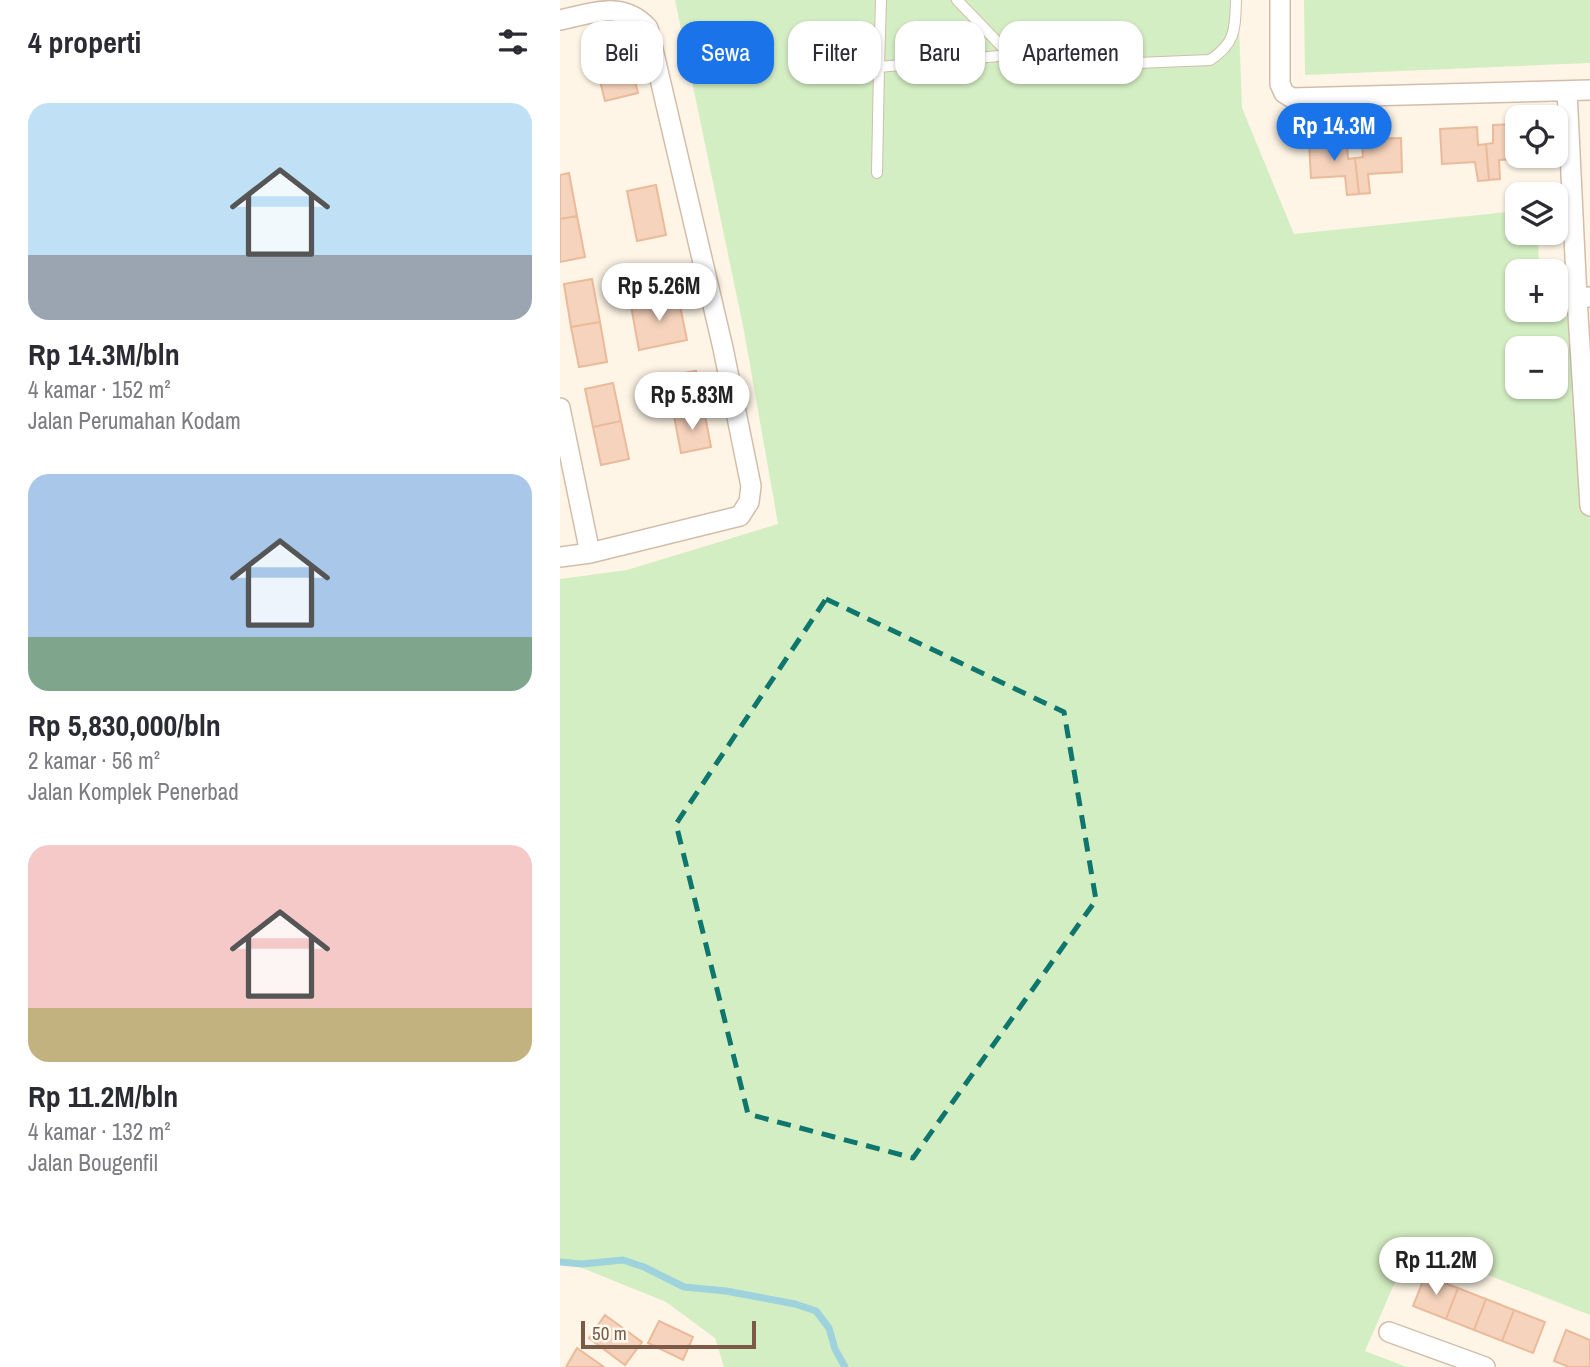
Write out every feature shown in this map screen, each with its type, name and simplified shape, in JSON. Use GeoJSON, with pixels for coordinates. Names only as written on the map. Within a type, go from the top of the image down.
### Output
{"type":"FeatureCollection","features":[{"type":"Feature","properties":{"kind":"street"},"geometry":{"type":"LineString","coordinates":[[1280,0],[1280,83],[1284,93],[1292,98],[1590,90]]}},
{"type":"Feature","properties":{"kind":"street"},"geometry":{"type":"LineString","coordinates":[[560,20],[606,10],[628,11],[639,17],[648,28],[723,348],[751,486],[749,502],[740,516],[590,553],[560,557]]}},
{"type":"Feature","properties":{"kind":"street"},"geometry":{"type":"LineString","coordinates":[[1567,91],[1584,298],[1590,506]]}},
{"type":"Feature","properties":{"kind":"street"},"geometry":{"type":"LineString","coordinates":[[560,408],[590,553]]}},
{"type":"Feature","properties":{"kind":"street"},"geometry":{"type":"LineString","coordinates":[[1389,1332],[1485,1367]]}},
{"type":"Feature","properties":{"kind":"lane"},"geometry":{"type":"LineString","coordinates":[[880,21],[881,0]]}},
{"type":"Feature","properties":{"kind":"lane"},"geometry":{"type":"LineString","coordinates":[[957,0],[999,44]]}},
{"type":"Feature","properties":{"kind":"lane"},"geometry":{"type":"LineString","coordinates":[[1143,63],[1210,60],[1223,52],[1234,35],[1236,0]]}},
{"type":"Feature","properties":{"kind":"lane"},"geometry":{"type":"LineString","coordinates":[[881,67],[999,56]]}},
{"type":"Feature","properties":{"kind":"lane"},"geometry":{"type":"LineString","coordinates":[[877,173],[879,84]]}},
{"type":"Feature","properties":{"kind":"highlighted area"},"geometry":{"type":"Polygon","coordinates":[[[826,599],[1064,712],[1096,900],[913,1158],[748,1114],[676,824],[826,599]]]}},
{"type":"Feature","properties":{"kind":"green space"},"geometry":{"type":"Polygon","coordinates":[[[675,0],[1238,0],[1242,108],[1294,234],[1505,212],[1505,245],[1538,245],[1539,259],[1505,259],[1505,322],[1568,322],[1568,319],[1590,339],[1590,1315],[1460,1264],[1403,1264],[1365,1351],[1407,1367],[724,1367],[715,1338],[666,1302],[560,1259],[560,579],[627,570],[778,524],[744,331],[693,84],[774,84],[774,21],[679,21],[675,0]]]}},
{"type":"Feature","properties":{"kind":"green space"},"geometry":{"type":"Polygon","coordinates":[[[1304,0],[1590,0],[1590,63],[1305,75],[1304,0]]]}},
{"type":"Feature","properties":{"kind":"building"},"geometry":{"type":"Polygon","coordinates":[[[601,84],[636,84],[638,93],[605,101],[601,84]]]}},
{"type":"Feature","properties":{"kind":"building"},"geometry":{"type":"Polygon","coordinates":[[[1505,124],[1505,160],[1499,160],[1500,179],[1489,180],[1486,144],[1493,143],[1493,125],[1505,124]]]}},
{"type":"Feature","properties":{"kind":"building"},"geometry":{"type":"Polygon","coordinates":[[[1477,127],[1478,145],[1486,144],[1489,180],[1478,181],[1475,162],[1442,164],[1440,129],[1477,127]]]}},
{"type":"Feature","properties":{"kind":"building"},"geometry":{"type":"Polygon","coordinates":[[[1401,138],[1402,172],[1368,174],[1370,193],[1359,194],[1355,158],[1363,157],[1362,139],[1401,138]]]}},
{"type":"Feature","properties":{"kind":"building"},"geometry":{"type":"Polygon","coordinates":[[[1347,141],[1348,159],[1355,158],[1359,194],[1347,195],[1345,176],[1311,178],[1309,143],[1347,141]]]}},
{"type":"Feature","properties":{"kind":"building"},"geometry":{"type":"Polygon","coordinates":[[[569,173],[577,216],[560,219],[560,175],[569,173]]]}},
{"type":"Feature","properties":{"kind":"building"},"geometry":{"type":"Polygon","coordinates":[[[656,185],[666,235],[637,241],[627,191],[656,185]]]}},
{"type":"Feature","properties":{"kind":"building"},"geometry":{"type":"Polygon","coordinates":[[[577,216],[585,257],[560,262],[560,219],[577,216]]]}},
{"type":"Feature","properties":{"kind":"building"},"geometry":{"type":"Polygon","coordinates":[[[592,279],[600,322],[571,327],[564,284],[592,279]]]}},
{"type":"Feature","properties":{"kind":"building"},"geometry":{"type":"Polygon","coordinates":[[[678,296],[687,340],[639,350],[631,306],[678,296]]]}},
{"type":"Feature","properties":{"kind":"building"},"geometry":{"type":"Polygon","coordinates":[[[600,322],[607,362],[579,367],[571,327],[600,322]]]}},
{"type":"Feature","properties":{"kind":"building"},"geometry":{"type":"Polygon","coordinates":[[[696,371],[704,410],[674,416],[666,376],[696,371]]]}},
{"type":"Feature","properties":{"kind":"building"},"geometry":{"type":"Polygon","coordinates":[[[613,383],[621,421],[593,427],[585,389],[613,383]]]}},
{"type":"Feature","properties":{"kind":"building"},"geometry":{"type":"Polygon","coordinates":[[[704,410],[711,447],[681,453],[674,416],[704,410]]]}},
{"type":"Feature","properties":{"kind":"building"},"geometry":{"type":"Polygon","coordinates":[[[621,421],[629,459],[601,465],[593,427],[621,421]]]}},
{"type":"Feature","properties":{"kind":"building"},"geometry":{"type":"Polygon","coordinates":[[[1425,1276],[1458,1288],[1446,1319],[1413,1306],[1425,1276]]]}},
{"type":"Feature","properties":{"kind":"building"},"geometry":{"type":"Polygon","coordinates":[[[1458,1288],[1486,1299],[1474,1330],[1446,1319],[1458,1288]]]}},
{"type":"Feature","properties":{"kind":"building"},"geometry":{"type":"Polygon","coordinates":[[[1486,1299],[1514,1310],[1502,1341],[1474,1330],[1486,1299]]]}},
{"type":"Feature","properties":{"kind":"building"},"geometry":{"type":"Polygon","coordinates":[[[1514,1310],[1545,1322],[1533,1353],[1502,1341],[1514,1310]]]}},
{"type":"Feature","properties":{"kind":"building"},"geometry":{"type":"Polygon","coordinates":[[[605,1315],[642,1342],[625,1365],[589,1338],[605,1315]]]}},
{"type":"Feature","properties":{"kind":"building"},"geometry":{"type":"Polygon","coordinates":[[[659,1321],[693,1337],[683,1360],[648,1343],[659,1321]]]}},
{"type":"Feature","properties":{"kind":"building"},"geometry":{"type":"Polygon","coordinates":[[[1566,1330],[1590,1340],[1590,1367],[1569,1367],[1554,1361],[1566,1330]]]}},
{"type":"Feature","properties":{"kind":"building"},"geometry":{"type":"Polygon","coordinates":[[[577,1348],[604,1367],[566,1367],[577,1348]]]}},
{"type":"Feature","properties":{"kind":"waterway"},"geometry":{"type":"LineString","coordinates":[[560,1262],[582,1264],[623,1260],[684,1287],[726,1291],[795,1304],[816,1311],[829,1328],[835,1349],[845,1367]]}}]}
